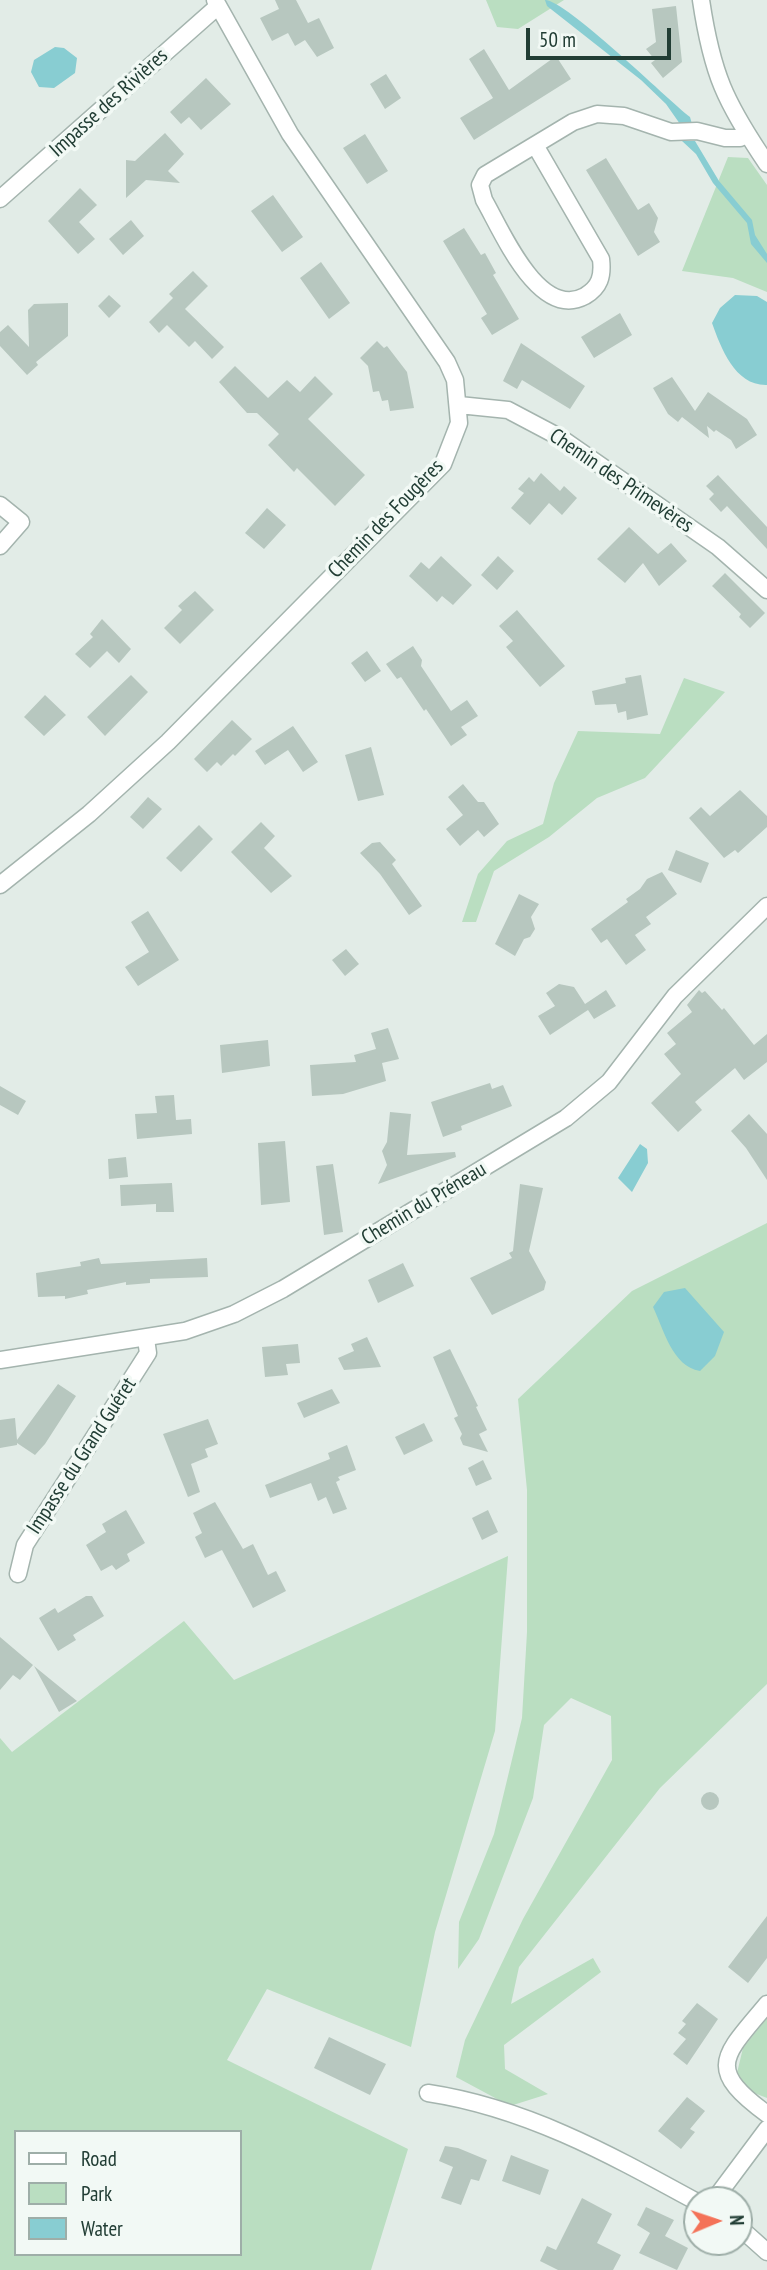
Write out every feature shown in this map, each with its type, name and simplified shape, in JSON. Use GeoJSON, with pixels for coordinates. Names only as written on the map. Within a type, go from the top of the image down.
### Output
{"type":"FeatureCollection","features":[{"type":"Feature","properties":{"kind":"street"},"geometry":{"type":"LineString","coordinates":[[701,0],[711,61],[720,86],[767,164]]}},
{"type":"Feature","properties":{"kind":"street","name":"Impasse des Rivières"},"geometry":{"type":"LineString","coordinates":[[0,199],[216,3]]}},
{"type":"Feature","properties":{"kind":"street","name":"Chemin des Fougères"},"geometry":{"type":"LineString","coordinates":[[0,885],[89,814],[168,742],[443,464],[454,440],[459,405],[455,380],[435,340],[290,134],[216,3]]}},
{"type":"Feature","properties":{"kind":"street"},"geometry":{"type":"LineString","coordinates":[[536,145],[601,259],[603,276],[593,291],[575,301],[554,299],[531,280],[484,200],[480,185],[485,175],[573,122],[597,114],[624,116],[671,132],[697,131],[725,138],[740,138],[747,134]]}},
{"type":"Feature","properties":{"kind":"street","name":"Chemin des Primevères"},"geometry":{"type":"LineString","coordinates":[[459,405],[508,410],[561,438],[718,547],[767,590]]}},
{"type":"Feature","properties":{"kind":"street"},"geometry":{"type":"LineString","coordinates":[[0,505],[21,522],[0,546]]}},
{"type":"Feature","properties":{"kind":"street","name":"Chemin du Préneau"},"geometry":{"type":"LineString","coordinates":[[0,1360],[185,1331],[234,1314],[283,1289],[566,1118],[609,1082],[675,996],[767,906]]}},
{"type":"Feature","properties":{"kind":"street","name":"Impasse du Grand Guéret"},"geometry":{"type":"LineString","coordinates":[[18,1574],[25,1545],[148,1353],[146,1339]]}},
{"type":"Feature","properties":{"kind":"street"},"geometry":{"type":"LineString","coordinates":[[767,2004],[731,2048],[727,2066],[729,2081],[739,2094],[767,2114]]}},
{"type":"Feature","properties":{"kind":"street"},"geometry":{"type":"LineString","coordinates":[[429,2093],[467,2099],[553,2127],[683,2195]]}},
{"type":"Feature","properties":{"kind":"street"},"geometry":{"type":"LineString","coordinates":[[724,2186],[767,2129]]}},
{"type":"Feature","properties":{"kind":"street"},"geometry":{"type":"LineString","coordinates":[[753,2240],[767,2252]]}},
{"type":"Feature","properties":{"kind":"green space"},"geometry":{"type":"Polygon","coordinates":[[[486,0],[564,0],[518,29],[497,27],[486,0]]]}},
{"type":"Feature","properties":{"kind":"green space"},"geometry":{"type":"Polygon","coordinates":[[[728,157],[748,158],[767,185],[767,292],[733,278],[682,271],[728,157]]]}},
{"type":"Feature","properties":{"kind":"green space"},"geometry":{"type":"Polygon","coordinates":[[[684,678],[725,692],[645,778],[597,798],[549,837],[494,871],[476,922],[462,922],[478,874],[507,841],[543,824],[554,783],[578,731],[660,734],[684,678]]]}},
{"type":"Feature","properties":{"kind":"green space"},"geometry":{"type":"Polygon","coordinates":[[[767,1223],[767,1684],[660,1788],[519,1967],[511,2004],[593,1958],[601,1972],[504,2045],[505,2069],[548,2094],[510,2106],[456,2077],[465,2040],[523,1919],[612,1760],[611,1716],[571,1698],[544,1725],[533,1798],[479,1939],[458,1969],[459,1922],[494,1834],[522,1718],[527,1632],[527,1490],[518,1399],[632,1291],[767,1223]]]}},
{"type":"Feature","properties":{"kind":"green space"},"geometry":{"type":"Polygon","coordinates":[[[508,1556],[495,1731],[435,1932],[411,2047],[267,1989],[227,2060],[408,2149],[371,2270],[0,2270],[0,1738],[12,1752],[184,1621],[234,1680],[508,1556]]]}},
{"type":"Feature","properties":{"kind":"green space"},"geometry":{"type":"Polygon","coordinates":[[[767,2018],[767,2098],[749,2091],[737,2073],[743,2048],[767,2018]]]}},
{"type":"Feature","properties":{"kind":"water"},"geometry":{"type":"Polygon","coordinates":[[[545,0],[556,4],[594,32],[690,117],[692,124],[680,124],[666,104],[641,80],[547,6],[545,0]]]}},
{"type":"Feature","properties":{"kind":"water"},"geometry":{"type":"Polygon","coordinates":[[[55,47],[64,48],[77,58],[75,73],[54,88],[39,87],[31,72],[34,60],[55,47]]]}},
{"type":"Feature","properties":{"kind":"water"},"geometry":{"type":"Polygon","coordinates":[[[682,141],[695,141],[719,181],[752,220],[755,235],[767,254],[767,263],[751,244],[747,223],[713,183],[696,154],[682,141]]]}},
{"type":"Feature","properties":{"kind":"water"},"geometry":{"type":"Polygon","coordinates":[[[735,295],[757,296],[767,302],[767,385],[756,384],[738,372],[725,354],[712,323],[720,308],[735,295]]]}},
{"type":"Feature","properties":{"kind":"water"},"geometry":{"type":"Polygon","coordinates":[[[640,1144],[647,1149],[648,1163],[632,1192],[618,1178],[640,1144]]]}},
{"type":"Feature","properties":{"kind":"water"},"geometry":{"type":"Polygon","coordinates":[[[685,1288],[724,1332],[715,1356],[700,1371],[690,1368],[676,1355],[653,1307],[664,1292],[685,1288]]]}},
{"type":"Feature","properties":{"kind":"building"},"geometry":{"type":"Polygon","coordinates":[[[275,0],[296,0],[308,23],[319,18],[334,48],[317,57],[305,40],[295,46],[288,33],[272,41],[260,18],[279,9],[275,0]]]}},
{"type":"Feature","properties":{"kind":"building"},"geometry":{"type":"Polygon","coordinates":[[[676,6],[682,62],[663,78],[651,63],[655,60],[646,49],[656,42],[652,9],[676,6]]]}},
{"type":"Feature","properties":{"kind":"building"},"geometry":{"type":"Polygon","coordinates":[[[484,49],[509,90],[556,56],[571,79],[474,140],[460,118],[493,98],[469,59],[484,49]]]}},
{"type":"Feature","properties":{"kind":"building"},"geometry":{"type":"Polygon","coordinates":[[[386,74],[401,98],[385,109],[370,84],[386,74]]]}},
{"type":"Feature","properties":{"kind":"building"},"geometry":{"type":"Polygon","coordinates":[[[206,78],[231,104],[201,130],[189,117],[181,124],[170,112],[206,78]]]}},
{"type":"Feature","properties":{"kind":"building"},"geometry":{"type":"Polygon","coordinates":[[[165,133],[184,154],[168,171],[180,183],[146,180],[126,198],[126,160],[135,161],[165,133]]]}},
{"type":"Feature","properties":{"kind":"building"},"geometry":{"type":"Polygon","coordinates":[[[365,134],[388,171],[367,184],[343,148],[365,134]]]}},
{"type":"Feature","properties":{"kind":"building"},"geometry":{"type":"Polygon","coordinates":[[[606,158],[638,210],[649,203],[658,218],[654,232],[660,242],[638,256],[586,170],[606,158]]]}},
{"type":"Feature","properties":{"kind":"building"},"geometry":{"type":"Polygon","coordinates":[[[80,188],[97,205],[79,222],[95,239],[78,254],[48,221],[80,188]]]}},
{"type":"Feature","properties":{"kind":"building"},"geometry":{"type":"Polygon","coordinates":[[[273,195],[303,237],[282,252],[251,211],[273,195]]]}},
{"type":"Feature","properties":{"kind":"building"},"geometry":{"type":"Polygon","coordinates":[[[131,220],[144,236],[123,255],[109,239],[131,220]]]}},
{"type":"Feature","properties":{"kind":"building"},"geometry":{"type":"Polygon","coordinates":[[[464,228],[481,255],[485,253],[496,273],[493,275],[519,319],[492,335],[481,318],[487,314],[443,241],[464,228]]]}},
{"type":"Feature","properties":{"kind":"building"},"geometry":{"type":"Polygon","coordinates":[[[321,262],[350,303],[329,319],[300,278],[321,262]]]}},
{"type":"Feature","properties":{"kind":"building"},"geometry":{"type":"Polygon","coordinates":[[[193,271],[208,286],[185,309],[224,347],[212,359],[195,341],[189,347],[167,325],[159,333],[149,322],[173,298],[169,294],[193,271]]]}},
{"type":"Feature","properties":{"kind":"building"},"geometry":{"type":"Polygon","coordinates":[[[109,295],[121,306],[109,318],[98,306],[109,295]]]}},
{"type":"Feature","properties":{"kind":"building"},"geometry":{"type":"Polygon","coordinates":[[[68,303],[68,336],[36,362],[38,365],[27,375],[0,346],[0,332],[8,325],[29,347],[28,310],[34,304],[68,303]]]}},
{"type":"Feature","properties":{"kind":"building"},"geometry":{"type":"Polygon","coordinates":[[[620,313],[632,335],[594,358],[581,337],[620,313]]]}},
{"type":"Feature","properties":{"kind":"building"},"geometry":{"type":"Polygon","coordinates":[[[377,341],[384,348],[387,346],[407,372],[414,408],[390,411],[388,400],[382,401],[379,391],[373,392],[368,366],[360,358],[377,341]]]}},
{"type":"Feature","properties":{"kind":"building"},"geometry":{"type":"Polygon","coordinates":[[[521,343],[585,386],[570,409],[522,380],[517,389],[503,381],[521,343]]]}},
{"type":"Feature","properties":{"kind":"building"},"geometry":{"type":"Polygon","coordinates":[[[235,366],[268,398],[287,380],[300,392],[315,376],[333,394],[308,419],[365,475],[335,506],[297,468],[294,472],[268,445],[279,434],[257,413],[247,413],[219,382],[235,366]]]}},
{"type":"Feature","properties":{"kind":"building"},"geometry":{"type":"Polygon","coordinates":[[[672,377],[695,411],[708,392],[747,419],[757,435],[736,449],[731,440],[716,430],[714,432],[707,426],[709,438],[682,417],[678,422],[668,414],[653,388],[672,377]]]}},
{"type":"Feature","properties":{"kind":"building"},"geometry":{"type":"Polygon","coordinates":[[[541,473],[560,491],[564,486],[577,498],[562,515],[549,503],[530,525],[511,508],[524,493],[518,489],[529,477],[534,482],[541,473]]]}},
{"type":"Feature","properties":{"kind":"building"},"geometry":{"type":"Polygon","coordinates":[[[718,475],[767,527],[767,549],[727,506],[721,512],[709,499],[714,494],[706,486],[718,475]]]}},
{"type":"Feature","properties":{"kind":"building"},"geometry":{"type":"Polygon","coordinates":[[[267,508],[286,525],[264,549],[245,533],[267,508]]]}},
{"type":"Feature","properties":{"kind":"building"},"geometry":{"type":"Polygon","coordinates":[[[629,527],[658,554],[671,543],[687,561],[659,586],[643,563],[625,583],[597,559],[629,527]]]}},
{"type":"Feature","properties":{"kind":"building"},"geometry":{"type":"Polygon","coordinates":[[[441,556],[472,585],[453,605],[442,596],[437,602],[409,576],[421,562],[429,569],[441,556]]]}},
{"type":"Feature","properties":{"kind":"building"},"geometry":{"type":"Polygon","coordinates":[[[498,556],[514,571],[497,590],[481,575],[498,556]]]}},
{"type":"Feature","properties":{"kind":"building"},"geometry":{"type":"Polygon","coordinates":[[[725,573],[765,613],[750,628],[739,617],[741,614],[712,586],[725,573]]]}},
{"type":"Feature","properties":{"kind":"building"},"geometry":{"type":"Polygon","coordinates":[[[195,591],[214,610],[180,644],[164,628],[182,610],[178,606],[195,591]]]}},
{"type":"Feature","properties":{"kind":"building"},"geometry":{"type":"Polygon","coordinates":[[[517,610],[565,666],[540,687],[506,647],[513,641],[499,626],[517,610]]]}},
{"type":"Feature","properties":{"kind":"building"},"geometry":{"type":"Polygon","coordinates":[[[102,619],[131,649],[119,663],[107,651],[90,668],[75,654],[93,637],[90,634],[102,619]]]}},
{"type":"Feature","properties":{"kind":"building"},"geometry":{"type":"Polygon","coordinates":[[[413,646],[422,660],[421,666],[451,711],[467,700],[478,716],[461,727],[467,735],[451,746],[401,677],[397,679],[386,664],[413,646]]]}},
{"type":"Feature","properties":{"kind":"building"},"geometry":{"type":"Polygon","coordinates":[[[367,651],[381,671],[365,682],[351,663],[367,651]]]}},
{"type":"Feature","properties":{"kind":"building"},"geometry":{"type":"Polygon","coordinates":[[[131,675],[148,692],[105,736],[87,717],[131,675]]]}},
{"type":"Feature","properties":{"kind":"building"},"geometry":{"type":"Polygon","coordinates":[[[641,675],[648,715],[627,720],[626,711],[618,713],[616,704],[595,705],[592,691],[626,683],[625,678],[641,675]]]}},
{"type":"Feature","properties":{"kind":"building"},"geometry":{"type":"Polygon","coordinates":[[[45,695],[66,715],[44,736],[24,717],[45,695]]]}},
{"type":"Feature","properties":{"kind":"building"},"geometry":{"type":"Polygon","coordinates":[[[232,720],[252,739],[235,756],[233,754],[221,766],[217,762],[207,772],[194,759],[232,720]]]}},
{"type":"Feature","properties":{"kind":"building"},"geometry":{"type":"Polygon","coordinates":[[[293,726],[318,762],[303,772],[288,750],[265,765],[255,751],[293,726]]]}},
{"type":"Feature","properties":{"kind":"building"},"geometry":{"type":"Polygon","coordinates":[[[371,747],[384,795],[358,801],[345,755],[371,747]]]}},
{"type":"Feature","properties":{"kind":"building"},"geometry":{"type":"Polygon","coordinates":[[[463,784],[478,802],[484,802],[499,824],[484,837],[478,830],[460,846],[446,829],[463,815],[448,797],[463,784]]]}},
{"type":"Feature","properties":{"kind":"building"},"geometry":{"type":"Polygon","coordinates":[[[740,790],[767,816],[767,827],[738,853],[735,850],[724,858],[689,818],[701,807],[710,816],[740,790]]]}},
{"type":"Feature","properties":{"kind":"building"},"geometry":{"type":"Polygon","coordinates":[[[148,797],[162,809],[143,829],[130,817],[148,797]]]}},
{"type":"Feature","properties":{"kind":"building"},"geometry":{"type":"Polygon","coordinates":[[[261,822],[275,836],[264,848],[292,876],[271,893],[231,852],[261,822]]]}},
{"type":"Feature","properties":{"kind":"building"},"geometry":{"type":"Polygon","coordinates":[[[199,825],[213,839],[181,872],[166,858],[199,825]]]}},
{"type":"Feature","properties":{"kind":"building"},"geometry":{"type":"Polygon","coordinates":[[[380,842],[396,860],[392,864],[422,906],[409,915],[380,874],[360,853],[372,843],[380,842]]]}},
{"type":"Feature","properties":{"kind":"building"},"geometry":{"type":"Polygon","coordinates":[[[676,850],[709,863],[701,883],[668,870],[676,850]]]}},
{"type":"Feature","properties":{"kind":"building"},"geometry":{"type":"Polygon","coordinates":[[[662,872],[677,894],[646,917],[651,924],[635,935],[646,950],[626,965],[607,939],[601,943],[591,929],[628,902],[626,899],[640,889],[647,879],[662,872]]]}},
{"type":"Feature","properties":{"kind":"building"},"geometry":{"type":"Polygon","coordinates":[[[519,894],[539,904],[531,917],[535,929],[530,937],[524,939],[515,956],[495,944],[519,894]]]}},
{"type":"Feature","properties":{"kind":"building"},"geometry":{"type":"Polygon","coordinates":[[[148,911],[179,960],[138,986],[125,967],[149,952],[131,922],[148,911]]]}},
{"type":"Feature","properties":{"kind":"building"},"geometry":{"type":"Polygon","coordinates":[[[346,949],[359,964],[345,976],[332,960],[346,949]]]}},
{"type":"Feature","properties":{"kind":"building"},"geometry":{"type":"Polygon","coordinates":[[[559,984],[574,987],[585,1004],[606,990],[616,1006],[594,1019],[588,1010],[550,1035],[538,1016],[555,1006],[546,993],[559,984]]]}},
{"type":"Feature","properties":{"kind":"building"},"geometry":{"type":"Polygon","coordinates":[[[699,990],[702,993],[705,991],[722,1010],[724,1008],[754,1045],[767,1034],[767,1062],[744,1080],[735,1068],[695,1102],[702,1110],[678,1132],[651,1103],[681,1074],[664,1054],[676,1044],[667,1033],[692,1012],[687,1005],[699,990]]]}},
{"type":"Feature","properties":{"kind":"building"},"geometry":{"type":"Polygon","coordinates":[[[388,1028],[399,1059],[382,1063],[386,1081],[343,1094],[312,1096],[310,1065],[356,1062],[354,1055],[376,1049],[371,1033],[388,1028]]]}},
{"type":"Feature","properties":{"kind":"building"},"geometry":{"type":"Polygon","coordinates":[[[268,1040],[270,1066],[222,1073],[220,1045],[268,1040]]]}},
{"type":"Feature","properties":{"kind":"building"},"geometry":{"type":"Polygon","coordinates":[[[490,1083],[492,1089],[503,1085],[512,1106],[461,1126],[462,1130],[443,1137],[431,1102],[490,1083]]]}},
{"type":"Feature","properties":{"kind":"building"},"geometry":{"type":"Polygon","coordinates":[[[0,1086],[26,1101],[18,1115],[0,1105],[0,1086]]]}},
{"type":"Feature","properties":{"kind":"building"},"geometry":{"type":"Polygon","coordinates":[[[174,1095],[176,1120],[191,1119],[192,1134],[137,1139],[135,1114],[157,1113],[155,1096],[174,1095]]]}},
{"type":"Feature","properties":{"kind":"building"},"geometry":{"type":"Polygon","coordinates":[[[390,1112],[411,1114],[407,1155],[455,1152],[456,1157],[378,1184],[387,1165],[382,1151],[387,1142],[390,1112]]]}},
{"type":"Feature","properties":{"kind":"building"},"geometry":{"type":"Polygon","coordinates":[[[749,1114],[767,1134],[767,1180],[731,1131],[749,1114]]]}},
{"type":"Feature","properties":{"kind":"building"},"geometry":{"type":"Polygon","coordinates":[[[285,1141],[290,1202],[261,1205],[258,1143],[285,1141]]]}},
{"type":"Feature","properties":{"kind":"building"},"geometry":{"type":"Polygon","coordinates":[[[126,1157],[128,1177],[109,1179],[108,1159],[126,1157]]]}},
{"type":"Feature","properties":{"kind":"building"},"geometry":{"type":"Polygon","coordinates":[[[333,1164],[343,1232],[324,1235],[316,1166],[333,1164]]]}},
{"type":"Feature","properties":{"kind":"building"},"geometry":{"type":"Polygon","coordinates":[[[172,1183],[174,1212],[156,1212],[156,1204],[121,1206],[120,1185],[172,1183]]]}},
{"type":"Feature","properties":{"kind":"building"},"geometry":{"type":"Polygon","coordinates":[[[520,1184],[543,1188],[529,1251],[546,1282],[544,1290],[492,1315],[470,1278],[512,1258],[509,1253],[513,1251],[520,1184]]]}},
{"type":"Feature","properties":{"kind":"building"},"geometry":{"type":"Polygon","coordinates":[[[99,1258],[101,1264],[207,1258],[208,1277],[150,1279],[150,1283],[126,1285],[126,1282],[87,1290],[88,1294],[65,1299],[65,1296],[38,1297],[36,1273],[81,1266],[80,1262],[99,1258]]]}},
{"type":"Feature","properties":{"kind":"building"},"geometry":{"type":"Polygon","coordinates":[[[403,1263],[414,1286],[378,1303],[368,1280],[403,1263]]]}},
{"type":"Feature","properties":{"kind":"building"},"geometry":{"type":"Polygon","coordinates":[[[367,1337],[381,1367],[344,1370],[338,1358],[354,1351],[351,1344],[367,1337]]]}},
{"type":"Feature","properties":{"kind":"building"},"geometry":{"type":"Polygon","coordinates":[[[298,1344],[300,1363],[286,1364],[288,1375],[265,1377],[262,1347],[298,1344]]]}},
{"type":"Feature","properties":{"kind":"building"},"geometry":{"type":"Polygon","coordinates":[[[450,1349],[487,1430],[479,1434],[488,1452],[463,1445],[460,1438],[462,1434],[454,1418],[458,1416],[433,1357],[450,1349]]]}},
{"type":"Feature","properties":{"kind":"building"},"geometry":{"type":"Polygon","coordinates":[[[58,1384],[76,1396],[45,1444],[35,1455],[17,1443],[0,1448],[0,1420],[15,1418],[17,1440],[58,1384]]]}},
{"type":"Feature","properties":{"kind":"building"},"geometry":{"type":"Polygon","coordinates":[[[332,1389],[340,1403],[304,1418],[297,1403],[332,1389]]]}},
{"type":"Feature","properties":{"kind":"building"},"geometry":{"type":"Polygon","coordinates":[[[208,1419],[218,1444],[205,1449],[208,1457],[191,1464],[200,1492],[188,1497],[163,1434],[208,1419]]]}},
{"type":"Feature","properties":{"kind":"building"},"geometry":{"type":"Polygon","coordinates":[[[424,1423],[433,1441],[404,1455],[395,1437],[424,1423]]]}},
{"type":"Feature","properties":{"kind":"building"},"geometry":{"type":"Polygon","coordinates":[[[347,1445],[356,1470],[338,1477],[340,1480],[336,1482],[347,1509],[333,1514],[326,1497],[318,1501],[311,1483],[270,1498],[265,1485],[330,1459],[328,1453],[347,1445]]]}},
{"type":"Feature","properties":{"kind":"building"},"geometry":{"type":"Polygon","coordinates":[[[483,1460],[492,1479],[476,1486],[468,1468],[483,1460]]]}},
{"type":"Feature","properties":{"kind":"building"},"geometry":{"type":"Polygon","coordinates":[[[215,1502],[243,1549],[253,1544],[268,1575],[276,1571],[286,1591],[253,1608],[222,1550],[205,1558],[195,1537],[202,1533],[193,1513],[215,1502]]]}},
{"type":"Feature","properties":{"kind":"building"},"geometry":{"type":"Polygon","coordinates":[[[126,1510],[145,1543],[127,1554],[130,1561],[116,1570],[112,1565],[101,1571],[86,1545],[106,1532],[102,1524],[126,1510]]]}},
{"type":"Feature","properties":{"kind":"building"},"geometry":{"type":"Polygon","coordinates":[[[488,1510],[498,1532],[482,1540],[472,1518],[488,1510]]]}},
{"type":"Feature","properties":{"kind":"building"},"geometry":{"type":"Polygon","coordinates":[[[86,1596],[92,1596],[104,1616],[73,1635],[76,1640],[58,1651],[39,1618],[55,1608],[58,1613],[86,1596]]]}},
{"type":"Feature","properties":{"kind":"building"},"geometry":{"type":"Polygon","coordinates":[[[0,1637],[33,1665],[20,1680],[13,1675],[0,1690],[0,1637]]]}},
{"type":"Feature","properties":{"kind":"building"},"geometry":{"type":"Polygon","coordinates":[[[34,1666],[77,1701],[59,1712],[34,1666]]]}},
{"type":"Feature","properties":{"kind":"building"},"geometry":{"type":"Polygon","coordinates":[[[706,1792],[714,1792],[719,1801],[717,1808],[706,1810],[701,1805],[701,1797],[706,1792]]]}},
{"type":"Feature","properties":{"kind":"building"},"geometry":{"type":"Polygon","coordinates":[[[767,1916],[767,1958],[748,1983],[728,1967],[767,1916]]]}},
{"type":"Feature","properties":{"kind":"building"},"geometry":{"type":"Polygon","coordinates":[[[697,2003],[718,2019],[687,2065],[673,2054],[686,2039],[678,2033],[686,2024],[682,2021],[697,2003]]]}},
{"type":"Feature","properties":{"kind":"building"},"geometry":{"type":"Polygon","coordinates":[[[329,2037],[386,2064],[370,2095],[314,2068],[329,2037]]]}},
{"type":"Feature","properties":{"kind":"building"},"geometry":{"type":"Polygon","coordinates":[[[687,2097],[705,2111],[690,2129],[695,2132],[681,2149],[658,2131],[687,2097]]]}},
{"type":"Feature","properties":{"kind":"building"},"geometry":{"type":"Polygon","coordinates":[[[445,2146],[458,2148],[487,2160],[479,2181],[471,2179],[461,2205],[441,2198],[453,2167],[439,2161],[445,2146]]]}},
{"type":"Feature","properties":{"kind":"building"},"geometry":{"type":"Polygon","coordinates":[[[511,2155],[549,2170],[540,2195],[502,2181],[511,2155]]]}},
{"type":"Feature","properties":{"kind":"building"},"geometry":{"type":"Polygon","coordinates":[[[582,2198],[612,2214],[597,2243],[621,2255],[613,2270],[558,2270],[540,2261],[547,2246],[556,2250],[582,2198]]]}},
{"type":"Feature","properties":{"kind":"building"},"geometry":{"type":"Polygon","coordinates":[[[646,2207],[674,2220],[665,2236],[683,2245],[684,2256],[677,2270],[639,2253],[650,2233],[637,2225],[646,2207]]]}}]}
